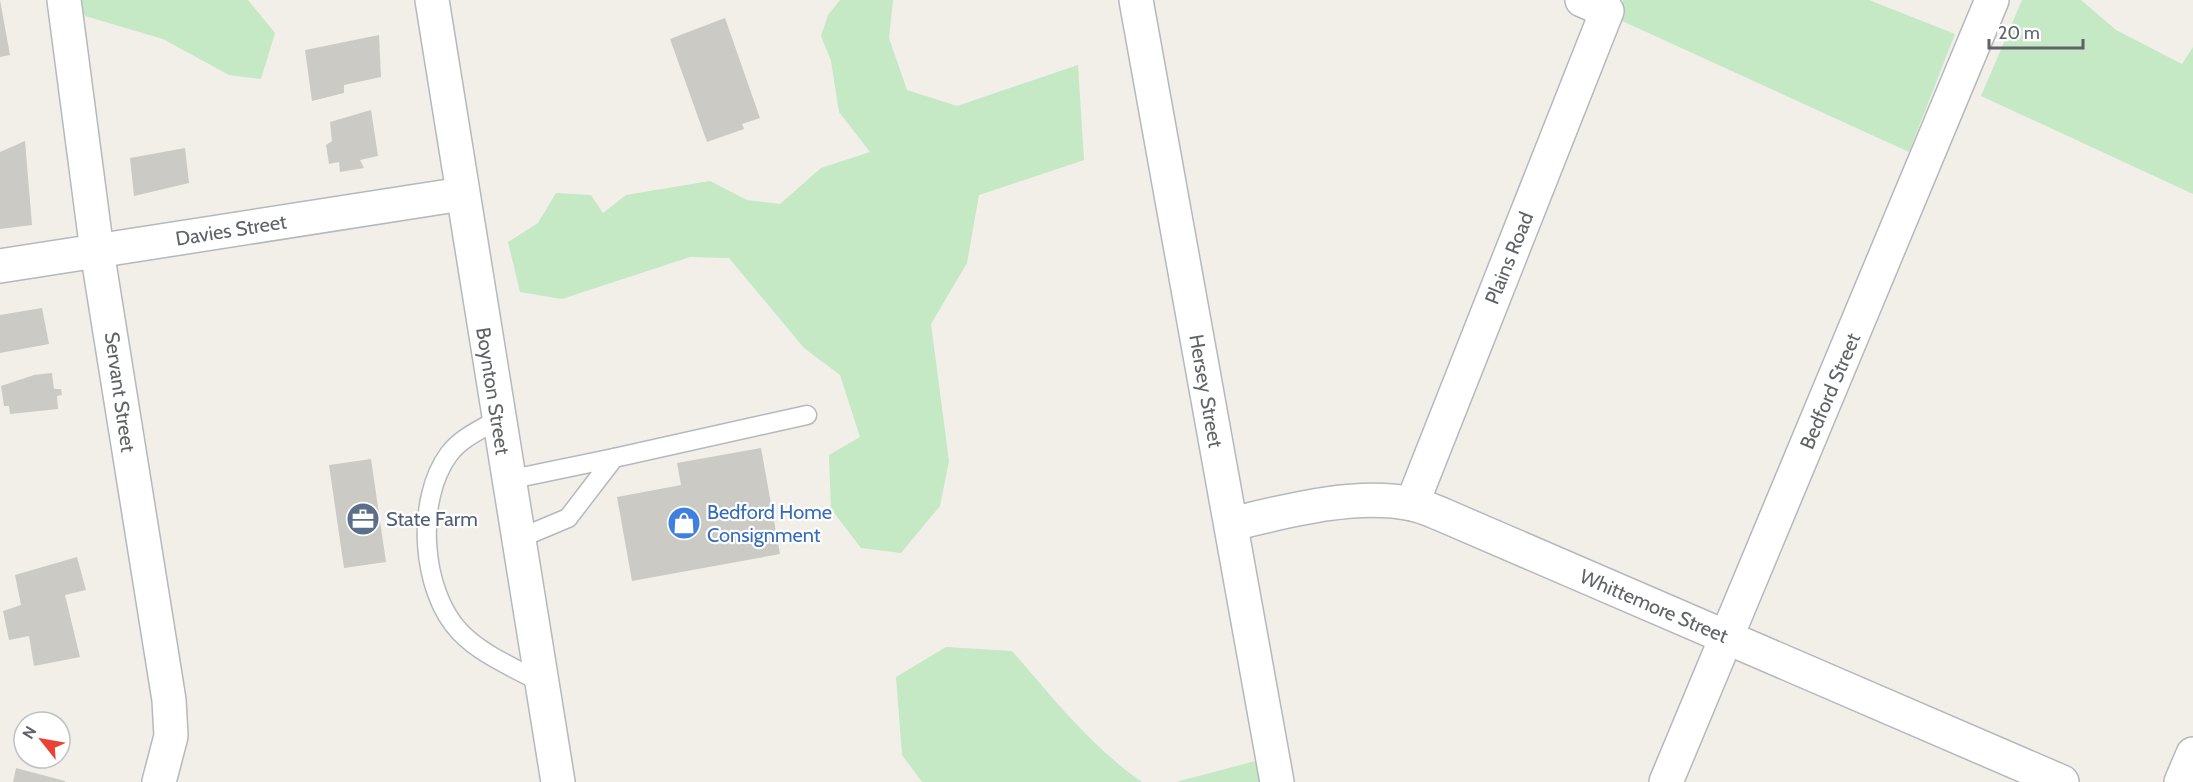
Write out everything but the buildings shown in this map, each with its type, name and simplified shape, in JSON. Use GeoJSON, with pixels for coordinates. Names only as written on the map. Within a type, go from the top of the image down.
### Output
{"type":"FeatureCollection","features":[{"type":"Feature","properties":{"kind":"street","name":"Servant Street"},"geometry":{"type":"LineString","coordinates":[[64,0],[97,251],[169,700],[171,736],[159,782]]}},
{"type":"Feature","properties":{"kind":"street","name":"Boynton Street"},"geometry":{"type":"LineString","coordinates":[[432,0],[497,420],[558,782]]}},
{"type":"Feature","properties":{"kind":"street","name":"Hersey Street"},"geometry":{"type":"LineString","coordinates":[[1136,0],[1277,782]]}},
{"type":"Feature","properties":{"kind":"street","name":"Bedford Street"},"geometry":{"type":"LineString","coordinates":[[1666,782],[1728,638],[1992,0]]}},
{"type":"Feature","properties":{"kind":"street","name":"Plains Road"},"geometry":{"type":"LineString","coordinates":[[1412,504],[1594,6]]}},
{"type":"Feature","properties":{"kind":"street","name":"Davies Street"},"geometry":{"type":"LineString","coordinates":[[0,266],[462,194]]}},
{"type":"Feature","properties":{"kind":"street","name":"Whittemore Street"},"geometry":{"type":"LineString","coordinates":[[1232,524],[1289,510],[1371,501],[1412,504],[1443,514],[2062,782]]}},
{"type":"Feature","properties":{"kind":"street"},"geometry":{"type":"LineString","coordinates":[[2181,782],[2193,754]]}},
{"type":"Feature","properties":{"kind":"lane"},"geometry":{"type":"LineString","coordinates":[[508,480],[807,415]]}},
{"type":"Feature","properties":{"kind":"lane"},"geometry":{"type":"LineString","coordinates":[[497,420],[462,440],[448,455],[436,480],[428,511],[427,542],[432,578],[443,606],[460,632],[493,657],[542,683]]}},
{"type":"Feature","properties":{"kind":"lane"},"geometry":{"type":"LineString","coordinates":[[518,539],[568,518],[614,458]]}},
{"type":"Feature","properties":{"kind":"green space"},"geometry":{"type":"Polygon","coordinates":[[[79,0],[248,0],[275,33],[261,79],[229,75],[163,39],[85,16],[79,0]]]}},
{"type":"Feature","properties":{"kind":"green space"},"geometry":{"type":"Polygon","coordinates":[[[840,0],[893,0],[889,38],[907,90],[957,106],[1078,65],[1084,160],[979,195],[967,263],[931,324],[949,461],[940,506],[901,553],[861,548],[831,509],[829,455],[860,437],[840,375],[804,348],[729,258],[690,257],[562,299],[520,292],[508,242],[538,223],[556,193],[591,195],[603,213],[626,195],[710,181],[747,200],[780,204],[821,168],[870,152],[839,112],[831,61],[821,36],[828,15],[840,0]]]}},
{"type":"Feature","properties":{"kind":"green space"},"geometry":{"type":"Polygon","coordinates":[[[1623,0],[1869,0],[1955,34],[1909,152],[1620,20],[1623,0]]]}},
{"type":"Feature","properties":{"kind":"green space"},"geometry":{"type":"Polygon","coordinates":[[[2022,0],[2081,0],[2116,30],[2182,64],[2193,47],[2193,194],[1981,96],[2022,0]]]}},
{"type":"Feature","properties":{"kind":"green space"},"geometry":{"type":"Polygon","coordinates":[[[946,647],[1012,651],[1057,704],[1089,737],[1142,782],[922,782],[902,755],[896,677],[946,647]]]}},
{"type":"Feature","properties":{"kind":"green space"},"geometry":{"type":"Polygon","coordinates":[[[1259,760],[1263,782],[1176,782],[1259,760]]]}},
{"type":"Feature","properties":{"kind":"place","name":"State Farm"},"geometry":{"type":"Point","coordinates":[363,519]}},
{"type":"Feature","properties":{"kind":"place","name":"Bedford Home Consignment"},"geometry":{"type":"Point","coordinates":[684,523]}}]}
